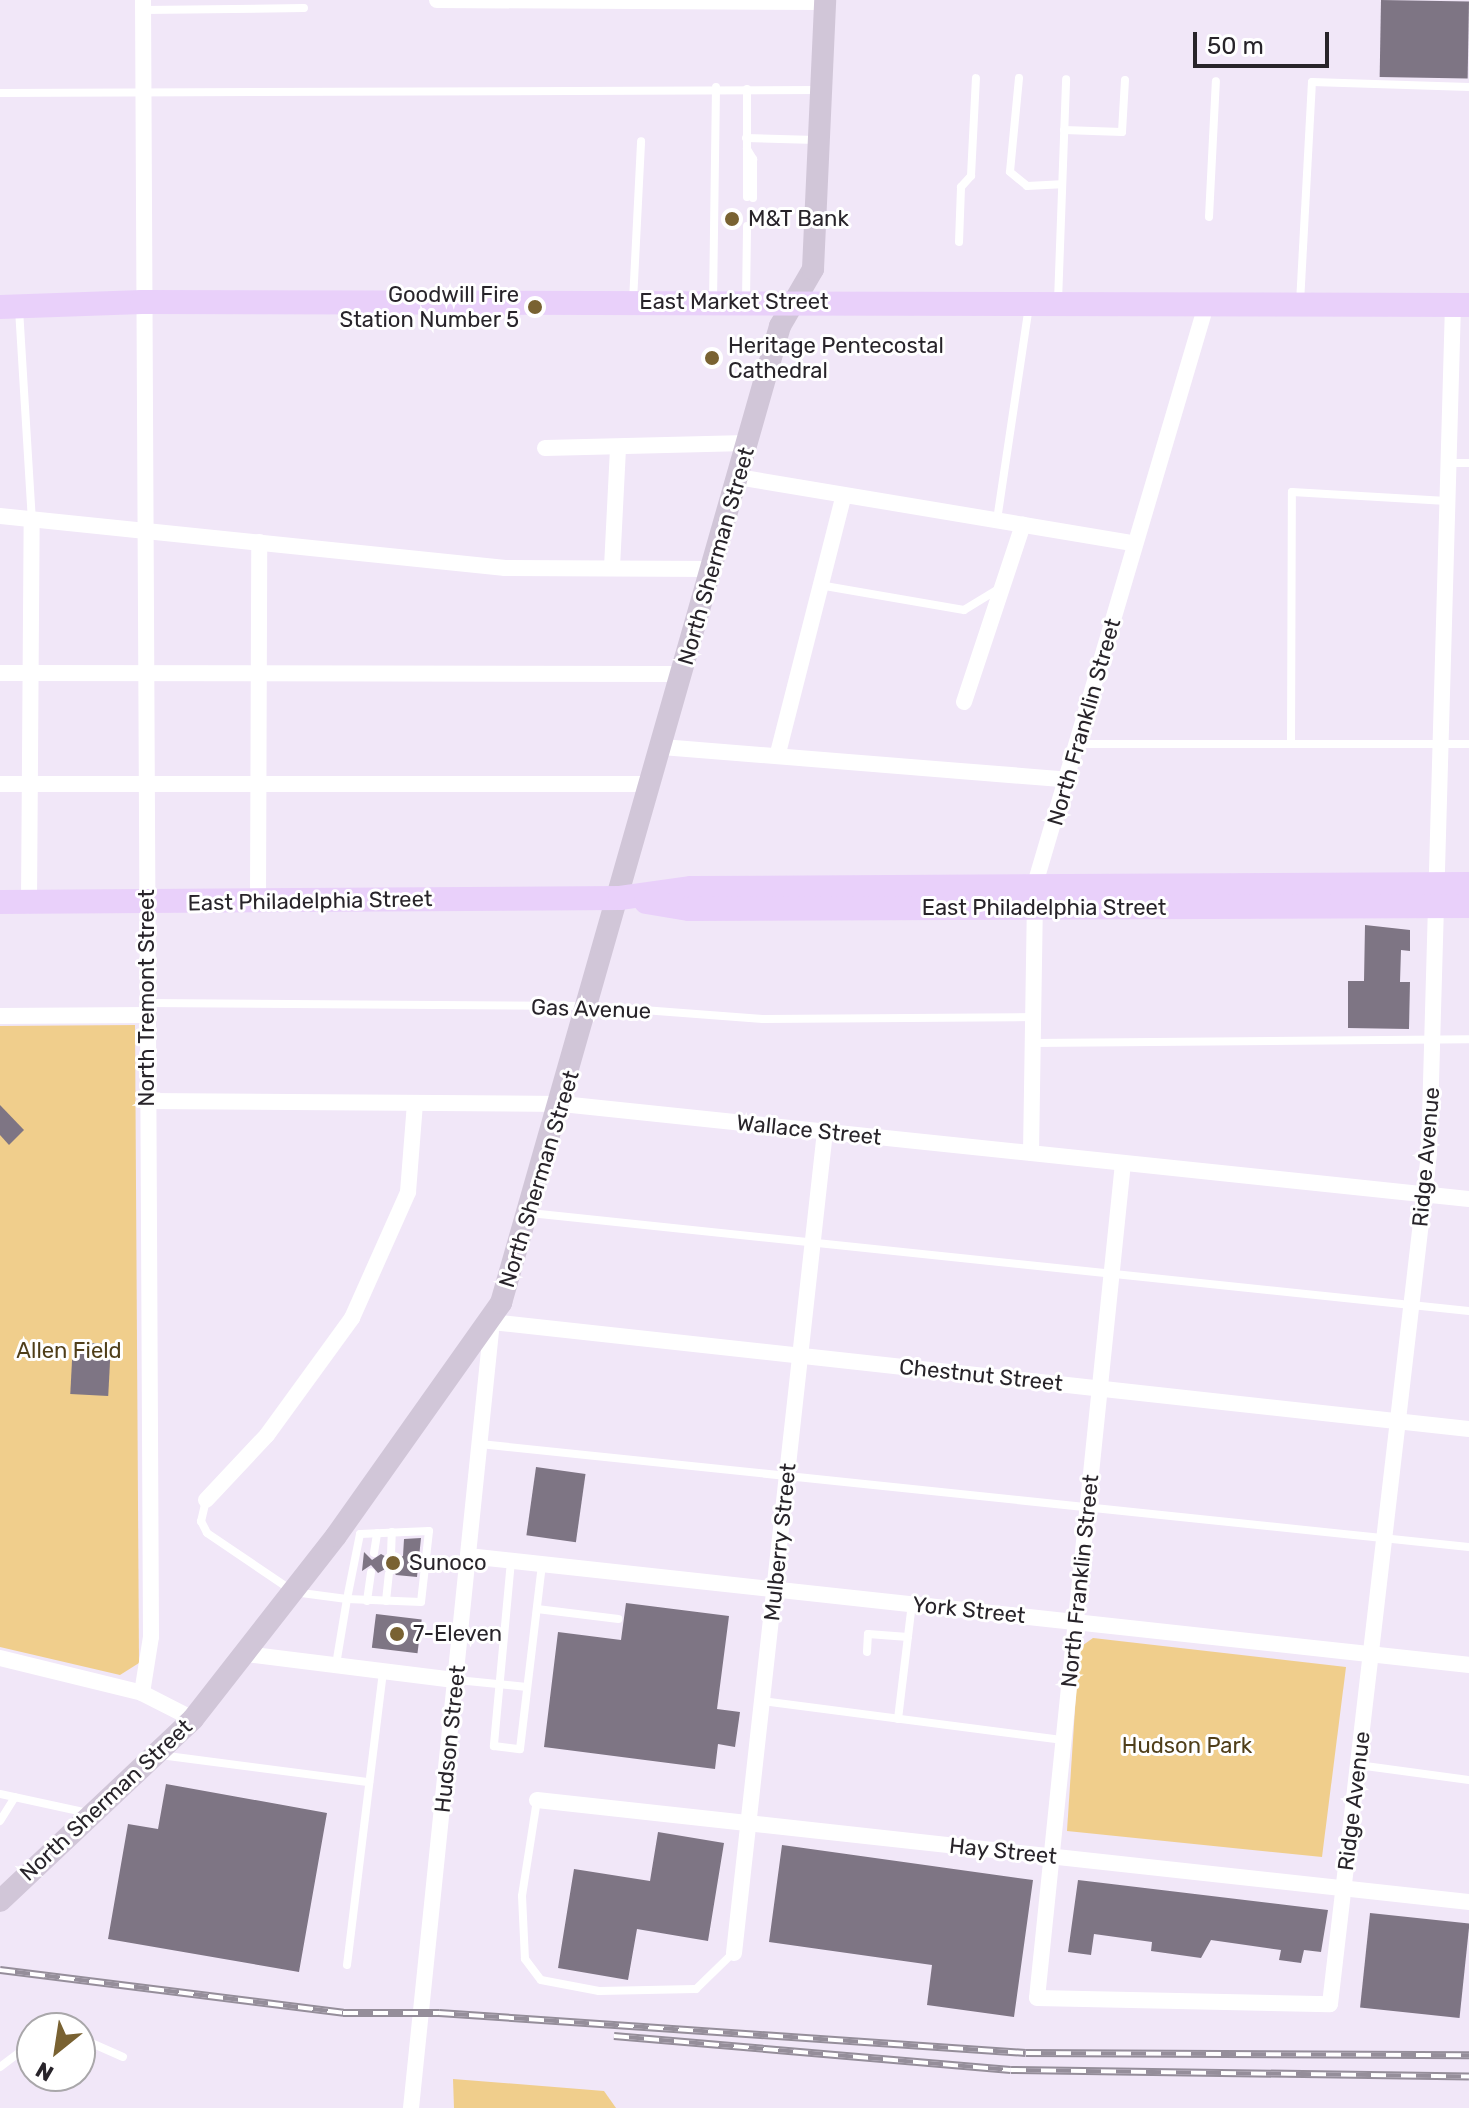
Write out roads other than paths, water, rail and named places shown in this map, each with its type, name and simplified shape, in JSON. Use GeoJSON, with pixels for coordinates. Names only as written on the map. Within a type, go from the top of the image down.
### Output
{"type":"FeatureCollection","features":[{"type":"Feature","properties":{"kind":"main road","name":"North Sherman Street"},"geometry":{"type":"LineString","coordinates":[[0,1901],[142,1761],[160,1755],[193,1719],[294,1592],[492,1322],[530,1213],[562,1104],[780,326],[813,269],[825,1]]}},
{"type":"Feature","properties":{"kind":"main road","name":"East Market Street"},"geometry":{"type":"LineString","coordinates":[[9,306],[142,302],[1207,302],[1461,305]]}},
{"type":"Feature","properties":{"kind":"main road","name":"East Philadelphia Street"},"geometry":{"type":"LineString","coordinates":[[0,902],[620,898],[689,909],[1035,896],[1438,895],[1469,884]]}},
{"type":"Feature","properties":{"kind":"main road","name":"East Philadelphia Street"},"geometry":{"type":"LineString","coordinates":[[1438,895],[1469,906]]}},
{"type":"Feature","properties":{"kind":"street"},"geometry":{"type":"LineString","coordinates":[[437,0],[825,1]]}},
{"type":"Feature","properties":{"kind":"street","name":"North Tremont Street"},"geometry":{"type":"LineString","coordinates":[[142,1693],[151,1637],[147,529],[142,302],[143,5]]}},
{"type":"Feature","properties":{"kind":"street","name":"North Franklin Street"},"geometry":{"type":"LineString","coordinates":[[1031,1153],[1035,896],[1081,744],[1133,543],[1207,302]]}},
{"type":"Feature","properties":{"kind":"street","name":"Ridge Avenue"},"geometry":{"type":"LineString","coordinates":[[1330,2004],[1425,1194],[1434,1036],[1447,501],[1461,305]]}},
{"type":"Feature","properties":{"kind":"street"},"geometry":{"type":"LineString","coordinates":[[545,448],[747,443]]}},
{"type":"Feature","properties":{"kind":"street"},"geometry":{"type":"LineString","coordinates":[[612,567],[618,448]]}},
{"type":"Feature","properties":{"kind":"street"},"geometry":{"type":"LineString","coordinates":[[738,477],[843,498],[1133,543]]}},
{"type":"Feature","properties":{"kind":"street"},"geometry":{"type":"LineString","coordinates":[[778,753],[825,586],[843,498]]}},
{"type":"Feature","properties":{"kind":"street"},"geometry":{"type":"LineString","coordinates":[[0,516],[505,568],[712,569]]}},
{"type":"Feature","properties":{"kind":"street"},"geometry":{"type":"LineString","coordinates":[[29,902],[34,785],[32,519]]}},
{"type":"Feature","properties":{"kind":"street"},"geometry":{"type":"LineString","coordinates":[[964,702],[1007,583],[1023,525]]}},
{"type":"Feature","properties":{"kind":"street"},"geometry":{"type":"LineString","coordinates":[[258,902],[259,542]]}},
{"type":"Feature","properties":{"kind":"street"},"geometry":{"type":"LineString","coordinates":[[0,673],[261,678],[683,674]]}},
{"type":"Feature","properties":{"kind":"street"},"geometry":{"type":"LineString","coordinates":[[662,747],[778,753],[1071,780]]}},
{"type":"Feature","properties":{"kind":"street"},"geometry":{"type":"LineString","coordinates":[[0,784],[652,784]]}},
{"type":"Feature","properties":{"kind":"street","name":"Gas Avenue"},"geometry":{"type":"LineString","coordinates":[[0,1016],[148,1009]]}},
{"type":"Feature","properties":{"kind":"street","name":"Wallace Street"},"geometry":{"type":"LineString","coordinates":[[148,1101],[562,1104],[1469,1199]]}},
{"type":"Feature","properties":{"kind":"street"},"geometry":{"type":"LineString","coordinates":[[206,1500],[267,1435],[352,1318],[408,1192],[415,1103]]}},
{"type":"Feature","properties":{"kind":"street","name":"Mulberry Street"},"geometry":{"type":"LineString","coordinates":[[734,1953],[825,1131]]}},
{"type":"Feature","properties":{"kind":"street","name":"North Franklin Street"},"geometry":{"type":"LineString","coordinates":[[1123,1163],[1037,1998],[1330,2004]]}},
{"type":"Feature","properties":{"kind":"street","name":"Chestnut Street"},"geometry":{"type":"LineString","coordinates":[[492,1322],[1469,1429]]}},
{"type":"Feature","properties":{"kind":"street","name":"Hudson Street"},"geometry":{"type":"LineString","coordinates":[[411,2108],[492,1322]]}},
{"type":"Feature","properties":{"kind":"street","name":"York Street"},"geometry":{"type":"LineString","coordinates":[[468,1556],[1469,1665]]}},
{"type":"Feature","properties":{"kind":"street"},"geometry":{"type":"LineString","coordinates":[[246,1654],[456,1680]]}},
{"type":"Feature","properties":{"kind":"street"},"geometry":{"type":"LineString","coordinates":[[0,1658],[142,1693],[193,1719]]}},
{"type":"Feature","properties":{"kind":"street","name":"Hay Street"},"geometry":{"type":"LineString","coordinates":[[537,1800],[1469,1902]]}},
{"type":"Feature","properties":{"kind":"lane"},"geometry":{"type":"LineString","coordinates":[[143,5],[304,8]]}},
{"type":"Feature","properties":{"kind":"lane"},"geometry":{"type":"LineString","coordinates":[[959,242],[961,187],[971,176],[976,78]]}},
{"type":"Feature","properties":{"kind":"lane"},"geometry":{"type":"LineString","coordinates":[[1019,78],[1010,172],[1027,186],[1061,184]]}},
{"type":"Feature","properties":{"kind":"lane"},"geometry":{"type":"LineString","coordinates":[[1058,302],[1066,79]]}},
{"type":"Feature","properties":{"kind":"lane"},"geometry":{"type":"LineString","coordinates":[[1064,130],[1122,132],[1125,80]]}},
{"type":"Feature","properties":{"kind":"lane"},"geometry":{"type":"LineString","coordinates":[[1209,217],[1216,81]]}},
{"type":"Feature","properties":{"kind":"lane"},"geometry":{"type":"LineString","coordinates":[[1300,303],[1312,82],[1469,87]]}},
{"type":"Feature","properties":{"kind":"lane"},"geometry":{"type":"LineString","coordinates":[[0,93],[716,87],[822,90]]}},
{"type":"Feature","properties":{"kind":"lane"},"geometry":{"type":"LineString","coordinates":[[713,302],[716,87]]}},
{"type":"Feature","properties":{"kind":"lane"},"geometry":{"type":"LineString","coordinates":[[747,89],[746,143],[750,198]]}},
{"type":"Feature","properties":{"kind":"lane"},"geometry":{"type":"LineString","coordinates":[[746,143],[821,140]]}},
{"type":"Feature","properties":{"kind":"lane"},"geometry":{"type":"LineString","coordinates":[[633,302],[641,141]]}},
{"type":"Feature","properties":{"kind":"lane"},"geometry":{"type":"LineString","coordinates":[[746,302],[750,226]]}},
{"type":"Feature","properties":{"kind":"lane"},"geometry":{"type":"LineString","coordinates":[[997,521],[1030,302]]}},
{"type":"Feature","properties":{"kind":"lane"},"geometry":{"type":"LineString","coordinates":[[9,306],[32,519]]}},
{"type":"Feature","properties":{"kind":"lane"},"geometry":{"type":"LineString","coordinates":[[1450,463],[1469,463]]}},
{"type":"Feature","properties":{"kind":"lane"},"geometry":{"type":"LineString","coordinates":[[1291,744],[1292,492],[1447,501]]}},
{"type":"Feature","properties":{"kind":"lane"},"geometry":{"type":"LineString","coordinates":[[825,586],[964,610],[1007,583]]}},
{"type":"Feature","properties":{"kind":"lane"},"geometry":{"type":"LineString","coordinates":[[1081,744],[1469,744]]}},
{"type":"Feature","properties":{"kind":"lane","name":"Gas Avenue"},"geometry":{"type":"LineString","coordinates":[[148,1009],[590,1006],[763,1019],[1033,1017]]}},
{"type":"Feature","properties":{"kind":"lane"},"geometry":{"type":"LineString","coordinates":[[1033,1043],[1434,1036],[1469,1039]]}},
{"type":"Feature","properties":{"kind":"lane"},"geometry":{"type":"LineString","coordinates":[[530,1213],[1469,1311]]}},
{"type":"Feature","properties":{"kind":"lane"},"geometry":{"type":"LineString","coordinates":[[480,1444],[1469,1547]]}},
{"type":"Feature","properties":{"kind":"lane"},"geometry":{"type":"LineString","coordinates":[[206,1500],[201,1521],[207,1533],[294,1592],[367,1601],[421,1602],[429,1531],[336,1536]]}},
{"type":"Feature","properties":{"kind":"lane"},"geometry":{"type":"LineString","coordinates":[[391,1555],[392,1532]]}},
{"type":"Feature","properties":{"kind":"lane"},"geometry":{"type":"LineString","coordinates":[[374,1553],[377,1533]]}},
{"type":"Feature","properties":{"kind":"lane"},"geometry":{"type":"LineString","coordinates":[[336,1665],[360,1534]]}},
{"type":"Feature","properties":{"kind":"lane"},"geometry":{"type":"LineString","coordinates":[[511,1561],[494,1746],[520,1749],[542,1564]]}},
{"type":"Feature","properties":{"kind":"lane"},"geometry":{"type":"LineString","coordinates":[[367,1601],[371,1572]]}},
{"type":"Feature","properties":{"kind":"lane"},"geometry":{"type":"LineString","coordinates":[[386,1601],[389,1574]]}},
{"type":"Feature","properties":{"kind":"lane"},"geometry":{"type":"LineString","coordinates":[[898,1719],[912,1604]]}},
{"type":"Feature","properties":{"kind":"lane"},"geometry":{"type":"LineString","coordinates":[[537,1609],[618,1619]]}},
{"type":"Feature","properties":{"kind":"lane"},"geometry":{"type":"LineString","coordinates":[[867,1652],[868,1634],[908,1637]]}},
{"type":"Feature","properties":{"kind":"lane"},"geometry":{"type":"LineString","coordinates":[[347,1965],[383,1671]]}},
{"type":"Feature","properties":{"kind":"lane"},"geometry":{"type":"LineString","coordinates":[[456,1680],[527,1687]]}},
{"type":"Feature","properties":{"kind":"lane"},"geometry":{"type":"LineString","coordinates":[[762,1701],[1063,1740]]}},
{"type":"Feature","properties":{"kind":"lane"},"geometry":{"type":"LineString","coordinates":[[160,1755],[369,1782]]}},
{"type":"Feature","properties":{"kind":"lane"},"geometry":{"type":"LineString","coordinates":[[1358,1765],[1469,1780]]}},
{"type":"Feature","properties":{"kind":"lane"},"geometry":{"type":"LineString","coordinates":[[0,1794],[89,1814]]}},
{"type":"Feature","properties":{"kind":"lane"},"geometry":{"type":"LineString","coordinates":[[0,1821],[15,1797]]}},
{"type":"Feature","properties":{"kind":"lane"},"geometry":{"type":"LineString","coordinates":[[537,1800],[522,1896],[525,1959],[541,1980],[599,1991],[696,1989],[734,1953]]}},
{"type":"Feature","properties":{"kind":"lane"},"geometry":{"type":"LineString","coordinates":[[96,2045],[123,2057]]}},
{"type":"Feature","properties":{"kind":"railway"},"geometry":{"type":"LineString","coordinates":[[0,1970],[343,2013],[439,2013],[1026,2053],[1469,2055]]}},
{"type":"Feature","properties":{"kind":"railway"},"geometry":{"type":"LineString","coordinates":[[614,2036],[1011,2070],[1469,2076]]}},
{"type":"Feature","properties":{"kind":"place","name":"M&T Bank"},"geometry":{"type":"Point","coordinates":[732,219]}},
{"type":"Feature","properties":{"kind":"place","name":"Goodwill Fire Station Number 5"},"geometry":{"type":"Point","coordinates":[535,307]}},
{"type":"Feature","properties":{"kind":"place","name":"Heritage Pentecostal Cathedral"},"geometry":{"type":"Point","coordinates":[712,358]}},
{"type":"Feature","properties":{"kind":"place","name":"Sunoco"},"geometry":{"type":"Point","coordinates":[393,1563]}},
{"type":"Feature","properties":{"kind":"place","name":"7-Eleven"},"geometry":{"type":"Point","coordinates":[397,1634]}},
{"type":"Feature","properties":{"kind":"park label","name":"Allen Field"},"geometry":{"type":"Point","coordinates":[69,1351]}},
{"type":"Feature","properties":{"kind":"park label","name":"Hudson Park"},"geometry":{"type":"Point","coordinates":[1187,1746]}}]}
